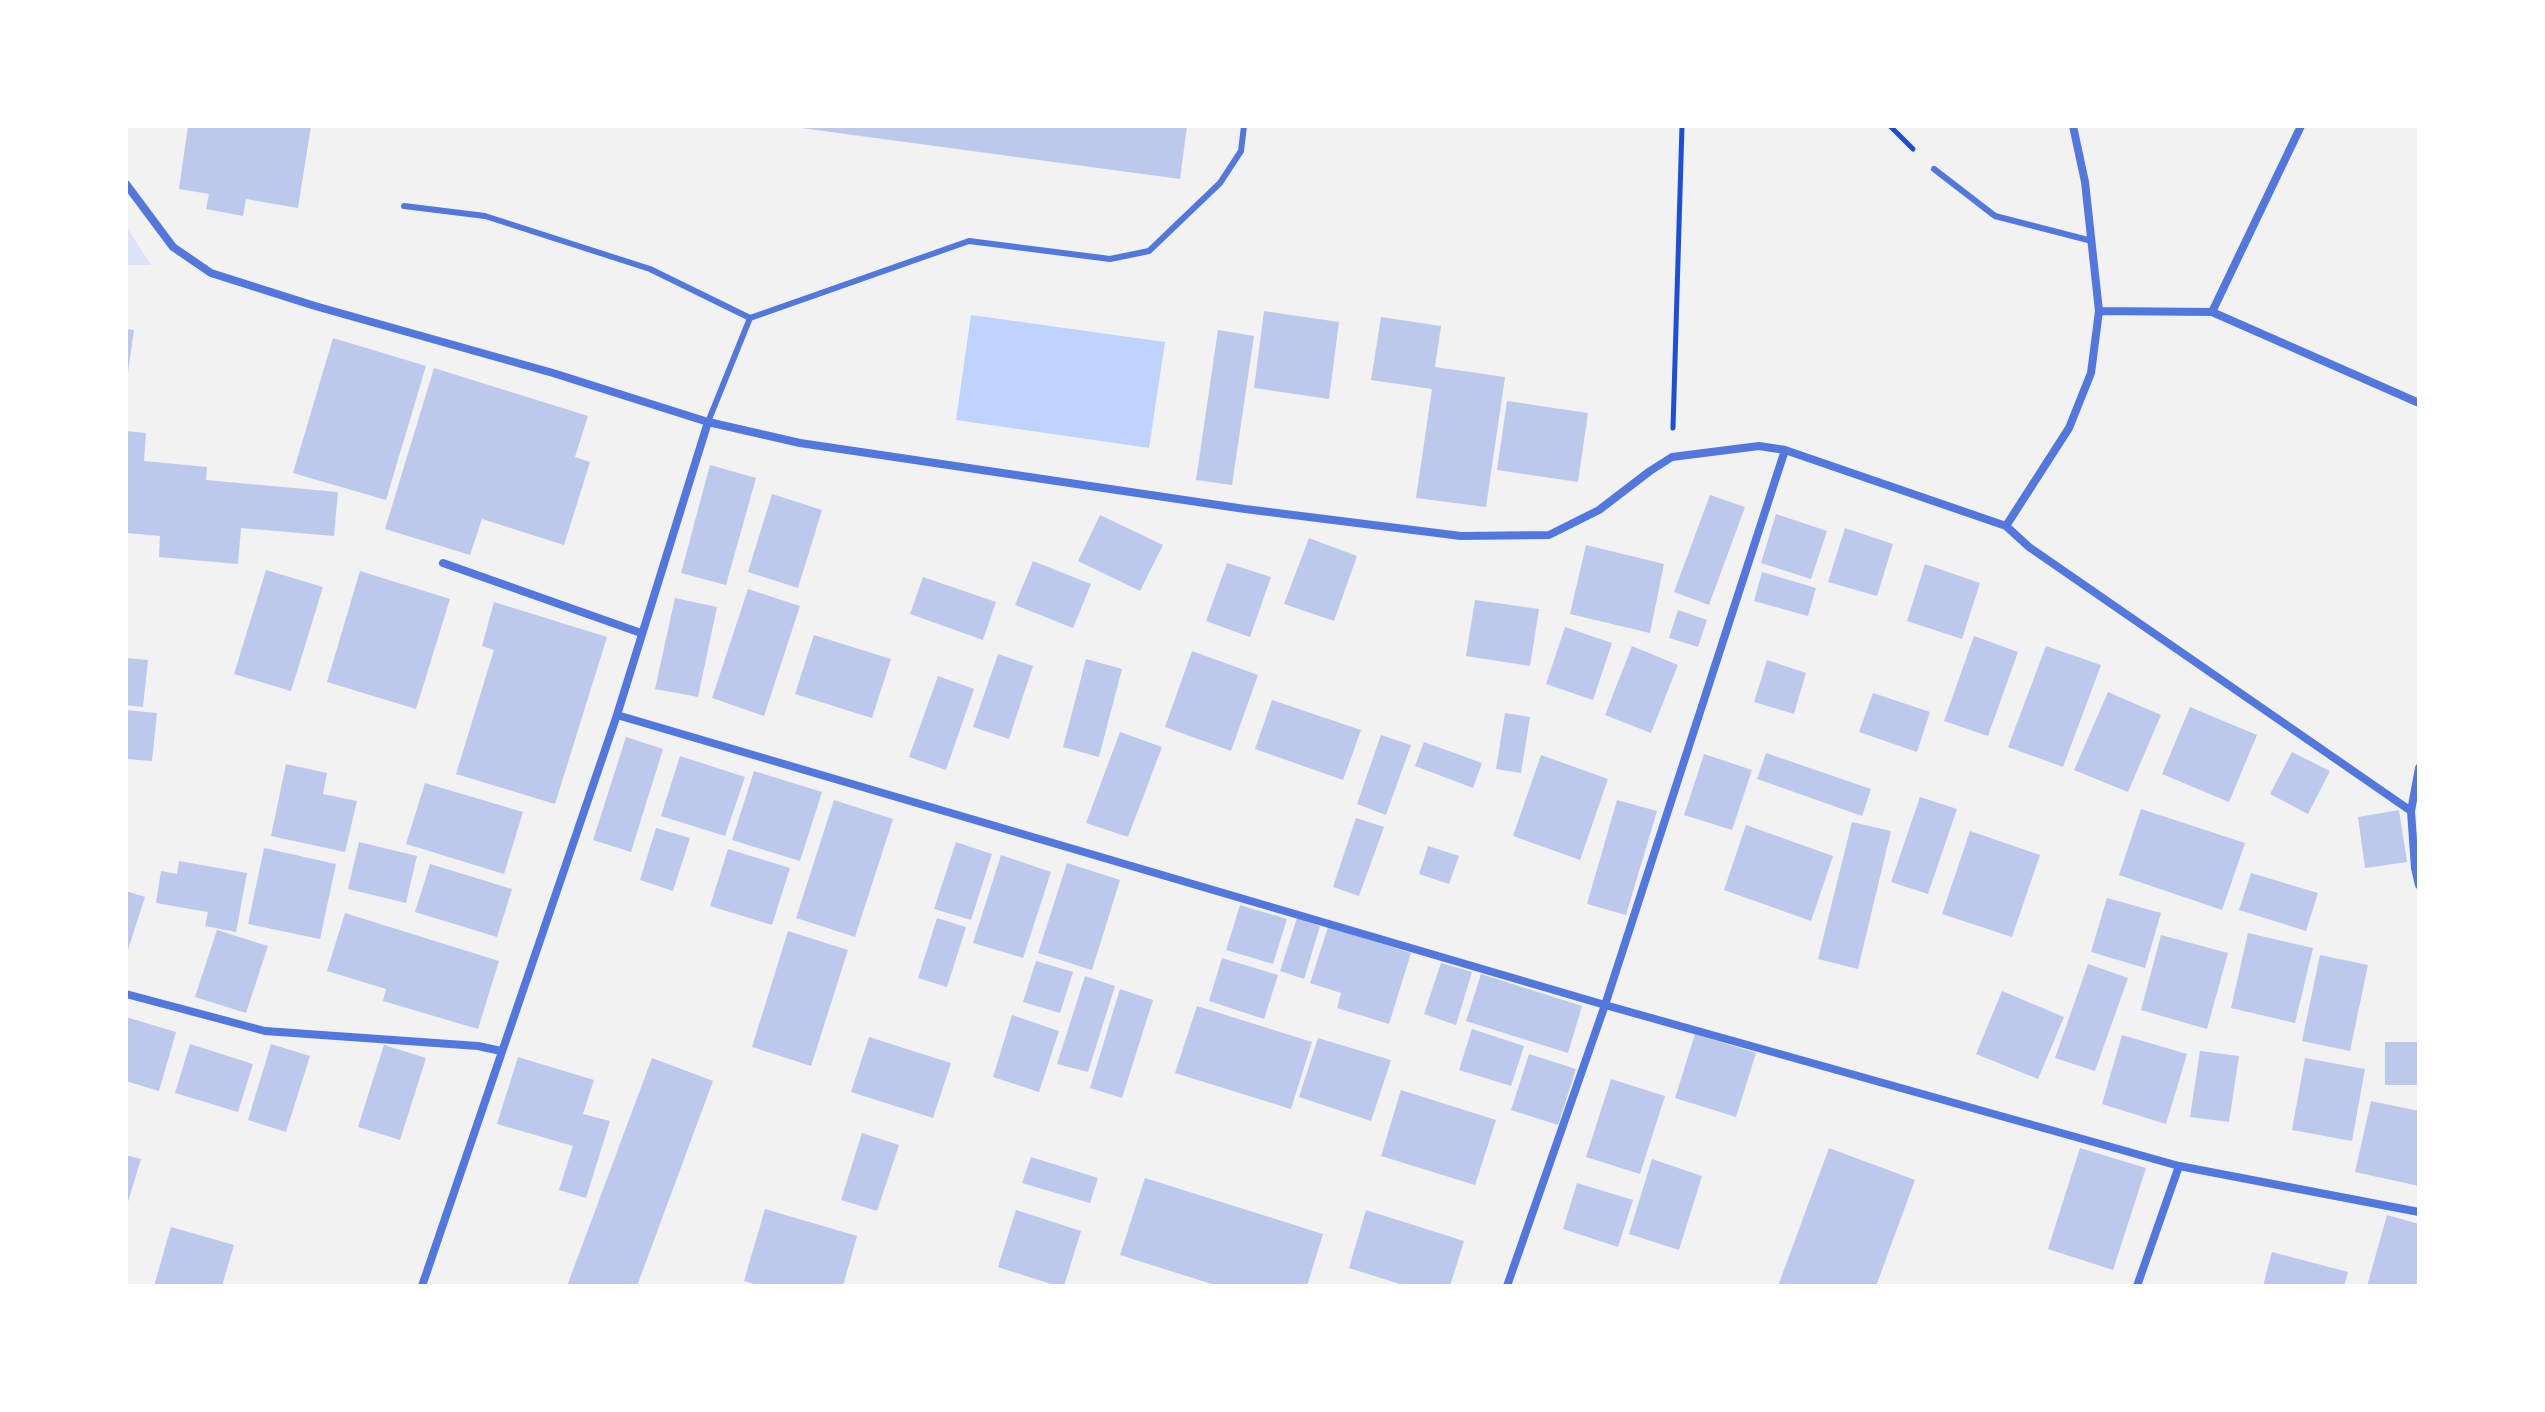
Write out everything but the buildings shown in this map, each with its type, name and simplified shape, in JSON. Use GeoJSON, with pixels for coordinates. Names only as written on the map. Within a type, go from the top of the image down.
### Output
{"type":"FeatureCollection","features":[{"type":"Feature","properties":{"kind":"street"},"geometry":{"type":"LineString","coordinates":[[2006,526],[2069,428],[2091,373],[2099,311],[2085,182],[2073,126]]}},
{"type":"Feature","properties":{"kind":"street"},"geometry":{"type":"LineString","coordinates":[[2212,312],[2301,126]]}},
{"type":"Feature","properties":{"kind":"street"},"geometry":{"type":"LineString","coordinates":[[126,184],[173,247],[211,273],[315,306],[553,373],[708,422],[800,443],[1245,509],[1461,536],[1549,535],[1599,510],[1672,457],[1759,446],[1785,450],[2006,526],[2029,547],[2411,811]]}},
{"type":"Feature","properties":{"kind":"street"},"geometry":{"type":"LineString","coordinates":[[2099,311],[2212,312],[2419,403]]}},
{"type":"Feature","properties":{"kind":"street"},"geometry":{"type":"LineString","coordinates":[[422,1286],[617,715],[708,422]]}},
{"type":"Feature","properties":{"kind":"street"},"geometry":{"type":"LineString","coordinates":[[1507,1286],[1605,1005],[1785,450]]}},
{"type":"Feature","properties":{"kind":"street"},"geometry":{"type":"LineString","coordinates":[[443,563],[641,633]]}},
{"type":"Feature","properties":{"kind":"street"},"geometry":{"type":"LineString","coordinates":[[617,715],[1605,1005],[2179,1166],[2419,1212]]}},
{"type":"Feature","properties":{"kind":"street"},"geometry":{"type":"LineString","coordinates":[[2419,768],[2411,811],[2419,885]]}},
{"type":"Feature","properties":{"kind":"street"},"geometry":{"type":"LineString","coordinates":[[126,994],[265,1031],[478,1046],[501,1051]]}},
{"type":"Feature","properties":{"kind":"street"},"geometry":{"type":"LineString","coordinates":[[2137,1286],[2179,1166]]}},
{"type":"Feature","properties":{"kind":"lane"},"geometry":{"type":"LineString","coordinates":[[404,206],[485,216],[515,225],[650,269],[750,318],[969,241],[1110,259],[1149,251],[1220,183],[1241,151],[1244,126]]}},
{"type":"Feature","properties":{"kind":"lane"},"geometry":{"type":"LineString","coordinates":[[1934,169],[1995,216],[2092,241]]}},
{"type":"Feature","properties":{"kind":"lane"},"geometry":{"type":"LineString","coordinates":[[708,422],[750,318]]}},
{"type":"Feature","properties":{"kind":"path"},"geometry":{"type":"LineString","coordinates":[[1672,457],[1682,126]]}},
{"type":"Feature","properties":{"kind":"shaded area"},"geometry":{"type":"Polygon","coordinates":[[[126,226],[151,265],[126,265],[126,226]]]}},
{"type":"Feature","properties":{"kind":"water"},"geometry":{"type":"Polygon","coordinates":[[[971,315],[1165,342],[1149,448],[956,420],[971,315]]]}}]}
